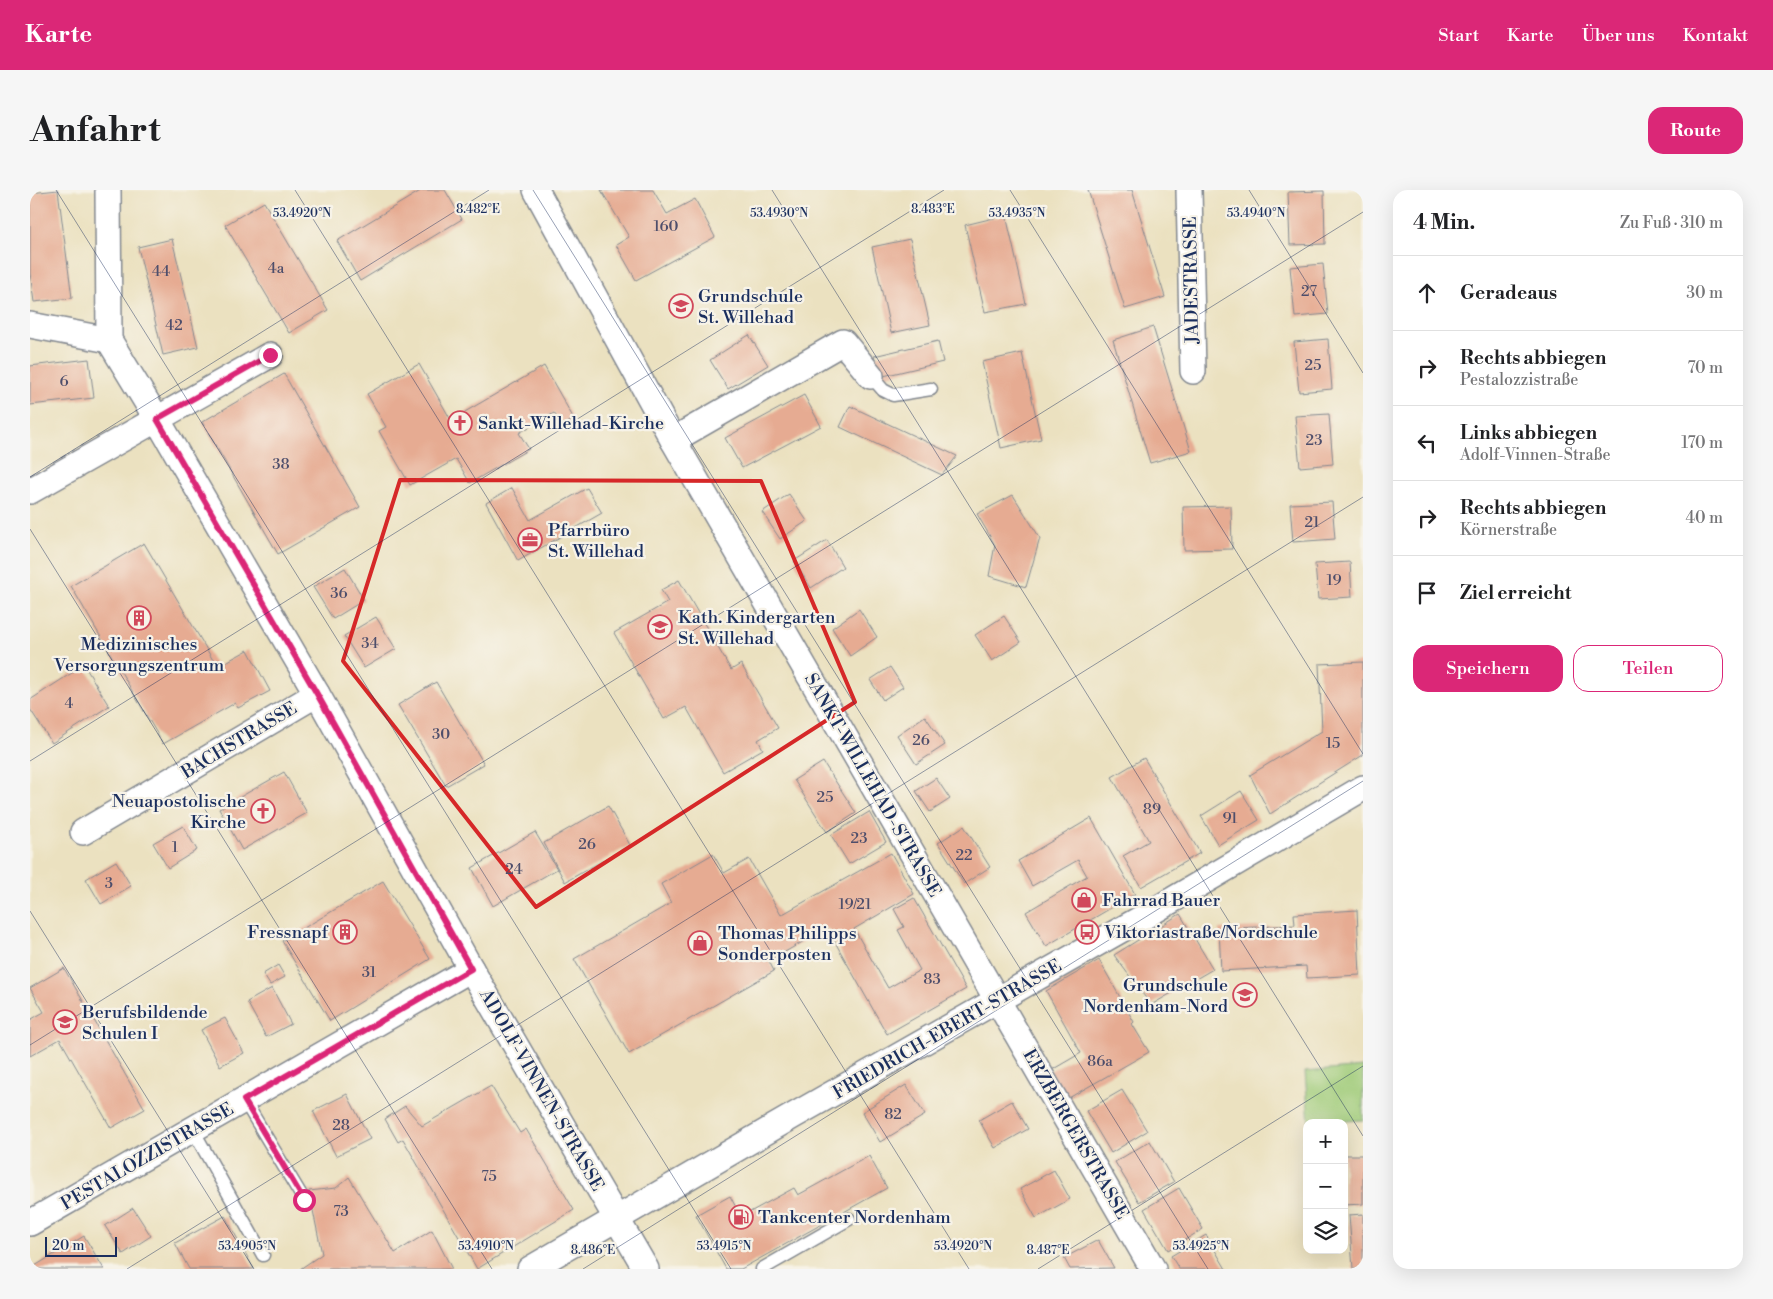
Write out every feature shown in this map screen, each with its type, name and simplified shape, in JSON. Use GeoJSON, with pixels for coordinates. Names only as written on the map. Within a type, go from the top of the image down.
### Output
{"type":"FeatureCollection","features":[{"type":"Feature","properties":{"kind":"street"},"geometry":{"type":"LineString","coordinates":[[30,325],[109,340],[108,190]]}},
{"type":"Feature","properties":{"kind":"street","name":"SANKT-WILLEHAD-STRASSE"},"geometry":{"type":"LineString","coordinates":[[536,190],[673,440],[998,999]]}},
{"type":"Feature","properties":{"kind":"street","name":"JADESTRASSE"},"geometry":{"type":"LineString","coordinates":[[1189,190],[1193,371]]}},
{"type":"Feature","properties":{"kind":"street","name":"ADOLF-VINNEN-STRASSE"},"geometry":{"type":"LineString","coordinates":[[109,340],[317,694],[471,969],[646,1269]]}},
{"type":"Feature","properties":{"kind":"street"},"geometry":{"type":"LineString","coordinates":[[673,440],[843,342],[871,376]]}},
{"type":"Feature","properties":{"kind":"street"},"geometry":{"type":"LineString","coordinates":[[30,491],[270,355]]}},
{"type":"Feature","properties":{"kind":"street","name":"BACHSTRASSE"},"geometry":{"type":"LineString","coordinates":[[83,832],[317,694]]}},
{"type":"Feature","properties":{"kind":"street","name":"FRIEDRICH-EBERT-STRASSE"},"geometry":{"type":"LineString","coordinates":[[530,1269],[1140,919],[1363,788]]}},
{"type":"Feature","properties":{"kind":"street","name":"PESTALOZZISTRASSE"},"geometry":{"type":"LineString","coordinates":[[30,1223],[471,969]]}},
{"type":"Feature","properties":{"kind":"street","name":"ERZBERGERSTRASSE"},"geometry":{"type":"LineString","coordinates":[[998,999],[1153,1269]]}},
{"type":"Feature","properties":{"kind":"lane"},"geometry":{"type":"LineString","coordinates":[[871,376],[883,390],[893,395],[931,390]]}},
{"type":"Feature","properties":{"kind":"lane"},"geometry":{"type":"LineString","coordinates":[[244,1100],[304,1200]]}},
{"type":"Feature","properties":{"kind":"lane"},"geometry":{"type":"LineString","coordinates":[[193,1130],[263,1255]]}},
{"type":"Feature","properties":{"kind":"lane"},"geometry":{"type":"LineString","coordinates":[[762,1269],[849,1219]]}},
{"type":"Feature","properties":{"kind":"highlighted area"},"geometry":{"type":"Polygon","coordinates":[[[400,480],[761,481],[855,702],[536,907],[343,661],[400,480]]]}},
{"type":"Feature","properties":{"kind":"green space"},"geometry":{"type":"Polygon","coordinates":[[[1363,1067],[1363,1120],[1309,1119],[1305,1072],[1363,1067]]]}},
{"type":"Feature","properties":{"kind":"building"},"geometry":{"type":"Polygon","coordinates":[[[58,190],[72,298],[34,302],[30,273],[30,193],[58,190]]]}},
{"type":"Feature","properties":{"kind":"building"},"geometry":{"type":"Polygon","coordinates":[[[422,190],[445,190],[462,219],[360,281],[337,241],[422,190]]]}},
{"type":"Feature","properties":{"kind":"building"},"geometry":{"type":"Polygon","coordinates":[[[601,190],[653,190],[667,214],[695,199],[715,237],[636,280],[616,245],[629,237],[601,190]]]}},
{"type":"Feature","properties":{"kind":"building"},"geometry":{"type":"Polygon","coordinates":[[[1088,190],[1132,190],[1165,297],[1125,309],[1088,190]]]}},
{"type":"Feature","properties":{"kind":"building"},"geometry":{"type":"Polygon","coordinates":[[[1324,191],[1325,244],[1290,245],[1288,192],[1324,191]]]}},
{"type":"Feature","properties":{"kind":"building"},"geometry":{"type":"Polygon","coordinates":[[[264,202],[328,310],[289,333],[225,225],[264,202]]]}},
{"type":"Feature","properties":{"kind":"building"},"geometry":{"type":"Polygon","coordinates":[[[1006,215],[1026,304],[985,312],[965,225],[1006,215]]]}},
{"type":"Feature","properties":{"kind":"building"},"geometry":{"type":"Polygon","coordinates":[[[172,239],[198,347],[163,355],[138,247],[172,239]]]}},
{"type":"Feature","properties":{"kind":"building"},"geometry":{"type":"Polygon","coordinates":[[[910,239],[930,325],[891,333],[872,247],[910,239]]]}},
{"type":"Feature","properties":{"kind":"building"},"geometry":{"type":"Polygon","coordinates":[[[1323,264],[1328,314],[1295,317],[1290,267],[1323,264]]]}},
{"type":"Feature","properties":{"kind":"building"},"geometry":{"type":"Polygon","coordinates":[[[1153,327],[1191,451],[1150,463],[1113,340],[1153,327]]]}},
{"type":"Feature","properties":{"kind":"building"},"geometry":{"type":"Polygon","coordinates":[[[749,335],[768,365],[728,389],[710,360],[749,335]]]}},
{"type":"Feature","properties":{"kind":"building"},"geometry":{"type":"Polygon","coordinates":[[[1328,339],[1332,389],[1299,392],[1294,342],[1328,339]]]}},
{"type":"Feature","properties":{"kind":"building"},"geometry":{"type":"Polygon","coordinates":[[[938,341],[943,362],[879,377],[874,356],[938,341]]]}},
{"type":"Feature","properties":{"kind":"building"},"geometry":{"type":"Polygon","coordinates":[[[1022,353],[1041,439],[1001,448],[982,362],[1022,353]]]}},
{"type":"Feature","properties":{"kind":"building"},"geometry":{"type":"Polygon","coordinates":[[[89,359],[94,398],[30,405],[30,366],[89,359]]]}},
{"type":"Feature","properties":{"kind":"building","name":"Sankt-Willehad-Kirche"},"geometry":{"type":"Polygon","coordinates":[[[419,364],[451,420],[544,366],[574,419],[562,426],[554,413],[519,433],[529,449],[470,483],[456,459],[410,485],[379,431],[386,427],[367,394],[419,364]]]}},
{"type":"Feature","properties":{"kind":"building"},"geometry":{"type":"Polygon","coordinates":[[[284,374],[360,507],[278,554],[202,422],[284,374]]]}},
{"type":"Feature","properties":{"kind":"building"},"geometry":{"type":"Polygon","coordinates":[[[804,395],[821,426],[742,468],[725,438],[804,395]]]}},
{"type":"Feature","properties":{"kind":"building"},"geometry":{"type":"Polygon","coordinates":[[[850,406],[957,456],[942,475],[840,427],[850,406]]]}},
{"type":"Feature","properties":{"kind":"building"},"geometry":{"type":"Polygon","coordinates":[[[1329,414],[1333,464],[1300,467],[1295,416],[1329,414]]]}},
{"type":"Feature","properties":{"kind":"building","name":"Pfarrbüro St. Willehad"},"geometry":{"type":"Polygon","coordinates":[[[512,488],[530,520],[587,488],[602,513],[518,561],[486,503],[512,488]]]}},
{"type":"Feature","properties":{"kind":"building"},"geometry":{"type":"Polygon","coordinates":[[[789,494],[807,521],[780,539],[762,512],[789,494]]]}},
{"type":"Feature","properties":{"kind":"building"},"geometry":{"type":"Polygon","coordinates":[[[1013,495],[1040,538],[1026,587],[989,576],[995,545],[977,514],[1013,495]]]}},
{"type":"Feature","properties":{"kind":"building"},"geometry":{"type":"Polygon","coordinates":[[[1332,502],[1335,539],[1293,542],[1290,504],[1332,502]]]}},
{"type":"Feature","properties":{"kind":"building"},"geometry":{"type":"Polygon","coordinates":[[[1231,506],[1232,549],[1184,550],[1183,507],[1231,506]]]}},
{"type":"Feature","properties":{"kind":"building"},"geometry":{"type":"Polygon","coordinates":[[[827,540],[843,567],[811,588],[794,561],[827,540]]]}},
{"type":"Feature","properties":{"kind":"building","name":"Medizinisches Versorgungszentrum"},"geometry":{"type":"Polygon","coordinates":[[[144,543],[217,667],[248,650],[270,691],[238,708],[235,703],[163,744],[71,586],[144,543]]]}},
{"type":"Feature","properties":{"kind":"building"},"geometry":{"type":"Polygon","coordinates":[[[1350,562],[1352,597],[1318,599],[1315,564],[1350,562]]]}},
{"type":"Feature","properties":{"kind":"building"},"geometry":{"type":"Polygon","coordinates":[[[345,568],[364,600],[333,619],[313,587],[345,568]]]}},
{"type":"Feature","properties":{"kind":"building"},"geometry":{"type":"Polygon","coordinates":[[[679,580],[731,670],[741,664],[778,728],[758,740],[763,749],[723,772],[686,707],[664,719],[614,633],[668,602],[661,590],[679,580]]]}},
{"type":"Feature","properties":{"kind":"building"},"geometry":{"type":"Polygon","coordinates":[[[859,609],[877,637],[850,656],[832,628],[859,609]]]}},
{"type":"Feature","properties":{"kind":"building"},"geometry":{"type":"Polygon","coordinates":[[[1004,616],[1021,642],[992,661],[975,635],[1004,616]]]}},
{"type":"Feature","properties":{"kind":"building"},"geometry":{"type":"Polygon","coordinates":[[[376,617],[396,649],[364,668],[344,636],[376,617]]]}},
{"type":"Feature","properties":{"kind":"building"},"geometry":{"type":"Polygon","coordinates":[[[1363,662],[1363,755],[1270,814],[1250,775],[1322,731],[1319,664],[1363,662]]]}},
{"type":"Feature","properties":{"kind":"building"},"geometry":{"type":"Polygon","coordinates":[[[84,665],[109,706],[52,743],[30,709],[30,700],[84,665]]]}},
{"type":"Feature","properties":{"kind":"building"},"geometry":{"type":"Polygon","coordinates":[[[890,667],[903,687],[883,700],[870,680],[890,667]]]}},
{"type":"Feature","properties":{"kind":"building"},"geometry":{"type":"Polygon","coordinates":[[[436,682],[484,764],[446,786],[398,705],[436,682]]]}},
{"type":"Feature","properties":{"kind":"building"},"geometry":{"type":"Polygon","coordinates":[[[925,716],[945,745],[916,764],[897,735],[925,716]]]}},
{"type":"Feature","properties":{"kind":"building"},"geometry":{"type":"Polygon","coordinates":[[[1144,758],[1200,853],[1141,887],[1123,856],[1149,841],[1112,777],[1144,758]]]}},
{"type":"Feature","properties":{"kind":"building"},"geometry":{"type":"Polygon","coordinates":[[[823,762],[856,813],[827,832],[794,780],[823,762]]]}},
{"type":"Feature","properties":{"kind":"building","name":"Neuapostolische Kirche"},"geometry":{"type":"Polygon","coordinates":[[[284,772],[307,813],[242,850],[219,809],[284,772]]]}},
{"type":"Feature","properties":{"kind":"building"},"geometry":{"type":"Polygon","coordinates":[[[936,778],[950,799],[930,812],[916,791],[936,778]]]}},
{"type":"Feature","properties":{"kind":"building"},"geometry":{"type":"Polygon","coordinates":[[[1241,791],[1259,820],[1218,845],[1201,816],[1241,791]]]}},
{"type":"Feature","properties":{"kind":"building"},"geometry":{"type":"Polygon","coordinates":[[[608,806],[630,845],[565,882],[544,843],[608,806]]]}},
{"type":"Feature","properties":{"kind":"building"},"geometry":{"type":"Polygon","coordinates":[[[869,812],[886,842],[849,864],[831,835],[869,812]]]}},
{"type":"Feature","properties":{"kind":"building"},"geometry":{"type":"Polygon","coordinates":[[[1091,818],[1135,894],[1046,946],[1026,912],[1087,876],[1078,860],[1032,886],[1018,861],[1091,818]]]}},
{"type":"Feature","properties":{"kind":"building"},"geometry":{"type":"Polygon","coordinates":[[[183,826],[197,850],[168,868],[153,843],[183,826]]]}},
{"type":"Feature","properties":{"kind":"building"},"geometry":{"type":"Polygon","coordinates":[[[964,826],[990,867],[964,884],[938,843],[964,826]]]}},
{"type":"Feature","properties":{"kind":"building"},"geometry":{"type":"Polygon","coordinates":[[[535,832],[557,869],[493,906],[472,868],[535,832]]]}},
{"type":"Feature","properties":{"kind":"building","name":"Thomas Philipps Sonderposten"},"geometry":{"type":"Polygon","coordinates":[[[891,853],[914,894],[854,929],[888,988],[920,970],[898,930],[904,927],[894,909],[914,898],[966,989],[887,1034],[827,928],[769,961],[774,971],[629,1054],[574,959],[671,903],[661,884],[713,854],[724,873],[749,859],[781,915],[891,853]]]}},
{"type":"Feature","properties":{"kind":"building"},"geometry":{"type":"Polygon","coordinates":[[[116,861],[131,886],[101,904],[86,879],[116,861]]]}},
{"type":"Feature","properties":{"kind":"building"},"geometry":{"type":"Polygon","coordinates":[[[383,881],[430,959],[330,1021],[282,941],[383,881]]]}},
{"type":"Feature","properties":{"kind":"building"},"geometry":{"type":"Polygon","coordinates":[[[1357,910],[1360,975],[1307,978],[1306,966],[1221,971],[1219,929],[1295,925],[1294,914],[1357,910]]]}},
{"type":"Feature","properties":{"kind":"building"},"geometry":{"type":"Polygon","coordinates":[[[1180,914],[1213,969],[1151,1005],[1114,955],[1180,914]]]}},
{"type":"Feature","properties":{"kind":"building"},"geometry":{"type":"Polygon","coordinates":[[[1099,960],[1134,1022],[1132,1024],[1149,1052],[1067,1099],[1050,1071],[1081,1053],[1046,991],[1099,960]]]}},
{"type":"Feature","properties":{"kind":"building"},"geometry":{"type":"Polygon","coordinates":[[[278,965],[285,977],[270,985],[263,974],[278,965]]]}},
{"type":"Feature","properties":{"kind":"building"},"geometry":{"type":"Polygon","coordinates":[[[64,968],[145,1109],[111,1128],[60,1039],[30,1056],[30,1020],[44,1012],[30,988],[64,968]]]}},
{"type":"Feature","properties":{"kind":"building"},"geometry":{"type":"Polygon","coordinates":[[[272,988],[291,1024],[266,1037],[247,1002],[272,988]]]}},
{"type":"Feature","properties":{"kind":"building"},"geometry":{"type":"Polygon","coordinates":[[[225,1018],[244,1053],[220,1066],[201,1030],[225,1018]]]}},
{"type":"Feature","properties":{"kind":"building"},"geometry":{"type":"Polygon","coordinates":[[[906,1085],[925,1115],[880,1142],[862,1112],[906,1085]]]}},
{"type":"Feature","properties":{"kind":"building"},"geometry":{"type":"Polygon","coordinates":[[[491,1086],[520,1133],[526,1129],[574,1210],[477,1269],[403,1139],[398,1142],[385,1119],[405,1106],[422,1126],[491,1086]]]}},
{"type":"Feature","properties":{"kind":"building"},"geometry":{"type":"Polygon","coordinates":[[[1122,1090],[1147,1131],[1111,1153],[1086,1111],[1122,1090]]]}},
{"type":"Feature","properties":{"kind":"building"},"geometry":{"type":"Polygon","coordinates":[[[347,1094],[370,1139],[336,1156],[313,1111],[347,1094]]]}},
{"type":"Feature","properties":{"kind":"building"},"geometry":{"type":"Polygon","coordinates":[[[1012,1101],[1028,1129],[995,1148],[979,1120],[1012,1101]]]}},
{"type":"Feature","properties":{"kind":"building"},"geometry":{"type":"Polygon","coordinates":[[[1150,1141],[1174,1182],[1139,1202],[1115,1162],[1150,1141]]]}},
{"type":"Feature","properties":{"kind":"building"},"geometry":{"type":"Polygon","coordinates":[[[1348,1155],[1363,1155],[1363,1204],[1348,1205],[1348,1155]]]}},
{"type":"Feature","properties":{"kind":"building"},"geometry":{"type":"Polygon","coordinates":[[[869,1156],[887,1188],[741,1269],[726,1269],[696,1215],[730,1196],[741,1217],[794,1188],[798,1195],[869,1156]]]}},
{"type":"Feature","properties":{"kind":"building"},"geometry":{"type":"Polygon","coordinates":[[[1054,1170],[1070,1199],[1036,1218],[1020,1189],[1054,1170]]]}},
{"type":"Feature","properties":{"kind":"building"},"geometry":{"type":"Polygon","coordinates":[[[349,1177],[395,1253],[432,1230],[452,1269],[300,1269],[322,1254],[309,1191],[336,1188],[349,1177]]]}},
{"type":"Feature","properties":{"kind":"building"},"geometry":{"type":"Polygon","coordinates":[[[1179,1188],[1203,1229],[1168,1250],[1144,1209],[1179,1188]]]}},
{"type":"Feature","properties":{"kind":"building"},"geometry":{"type":"Polygon","coordinates":[[[133,1208],[151,1236],[123,1254],[105,1226],[133,1208]]]}},
{"type":"Feature","properties":{"kind":"building"},"geometry":{"type":"Polygon","coordinates":[[[1363,1214],[1363,1269],[1353,1269],[1349,1215],[1363,1214]]]}},
{"type":"Feature","properties":{"kind":"building"},"geometry":{"type":"Polygon","coordinates":[[[225,1216],[254,1269],[189,1269],[175,1243],[225,1216]]]}},
{"type":"Feature","properties":{"kind":"building"},"geometry":{"type":"Polygon","coordinates":[[[1206,1235],[1226,1269],[1179,1269],[1171,1256],[1206,1235]]]}},
{"type":"Feature","properties":{"kind":"building"},"geometry":{"type":"Polygon","coordinates":[[[84,1236],[104,1269],[30,1269],[84,1236]]]}},
{"type":"Feature","properties":{"kind":"building"},"geometry":{"type":"Polygon","coordinates":[[[1098,1240],[1114,1268],[1070,1269],[1064,1258],[1098,1240]]]}},
{"type":"Feature","properties":{"kind":"place","name":"Grundschule St. Willehad"},"geometry":{"type":"Point","coordinates":[681,306]}},
{"type":"Feature","properties":{"kind":"place","name":"Sankt-Willehad-Kirche"},"geometry":{"type":"Point","coordinates":[460,423]}},
{"type":"Feature","properties":{"kind":"place","name":"Pfarrbüro St. Willehad"},"geometry":{"type":"Point","coordinates":[530,540]}},
{"type":"Feature","properties":{"kind":"place","name":"Medizinisches Versorgungszentrum"},"geometry":{"type":"Point","coordinates":[139,618]}},
{"type":"Feature","properties":{"kind":"place","name":"Kath. Kindergarten St. Willehad"},"geometry":{"type":"Point","coordinates":[660,627]}},
{"type":"Feature","properties":{"kind":"place","name":"Neuapostolische Kirche"},"geometry":{"type":"Point","coordinates":[263,811]}},
{"type":"Feature","properties":{"kind":"place","name":"Fahrrad Bauer"},"geometry":{"type":"Point","coordinates":[1084,900]}},
{"type":"Feature","properties":{"kind":"place","name":"Fressnapf"},"geometry":{"type":"Point","coordinates":[345,932]}},
{"type":"Feature","properties":{"kind":"place","name":"Viktoriastraße/Nordschule"},"geometry":{"type":"Point","coordinates":[1087,932]}},
{"type":"Feature","properties":{"kind":"place","name":"Thomas Philipps Sonderposten"},"geometry":{"type":"Point","coordinates":[700,943]}},
{"type":"Feature","properties":{"kind":"place","name":"Grundschule Nordenham-Nord"},"geometry":{"type":"Point","coordinates":[1245,995]}},
{"type":"Feature","properties":{"kind":"place","name":"Berufsbildende Schulen I"},"geometry":{"type":"Point","coordinates":[65,1022]}},
{"type":"Feature","properties":{"kind":"place","name":"Tankcenter Nordenham"},"geometry":{"type":"Point","coordinates":[741,1217]}},
{"type":"Feature","properties":{"kind":"route"},"geometry":{"type":"LineString","coordinates":[[270,355],[157,419],[317,694],[471,969],[244,1100],[304,1200]]}}]}
